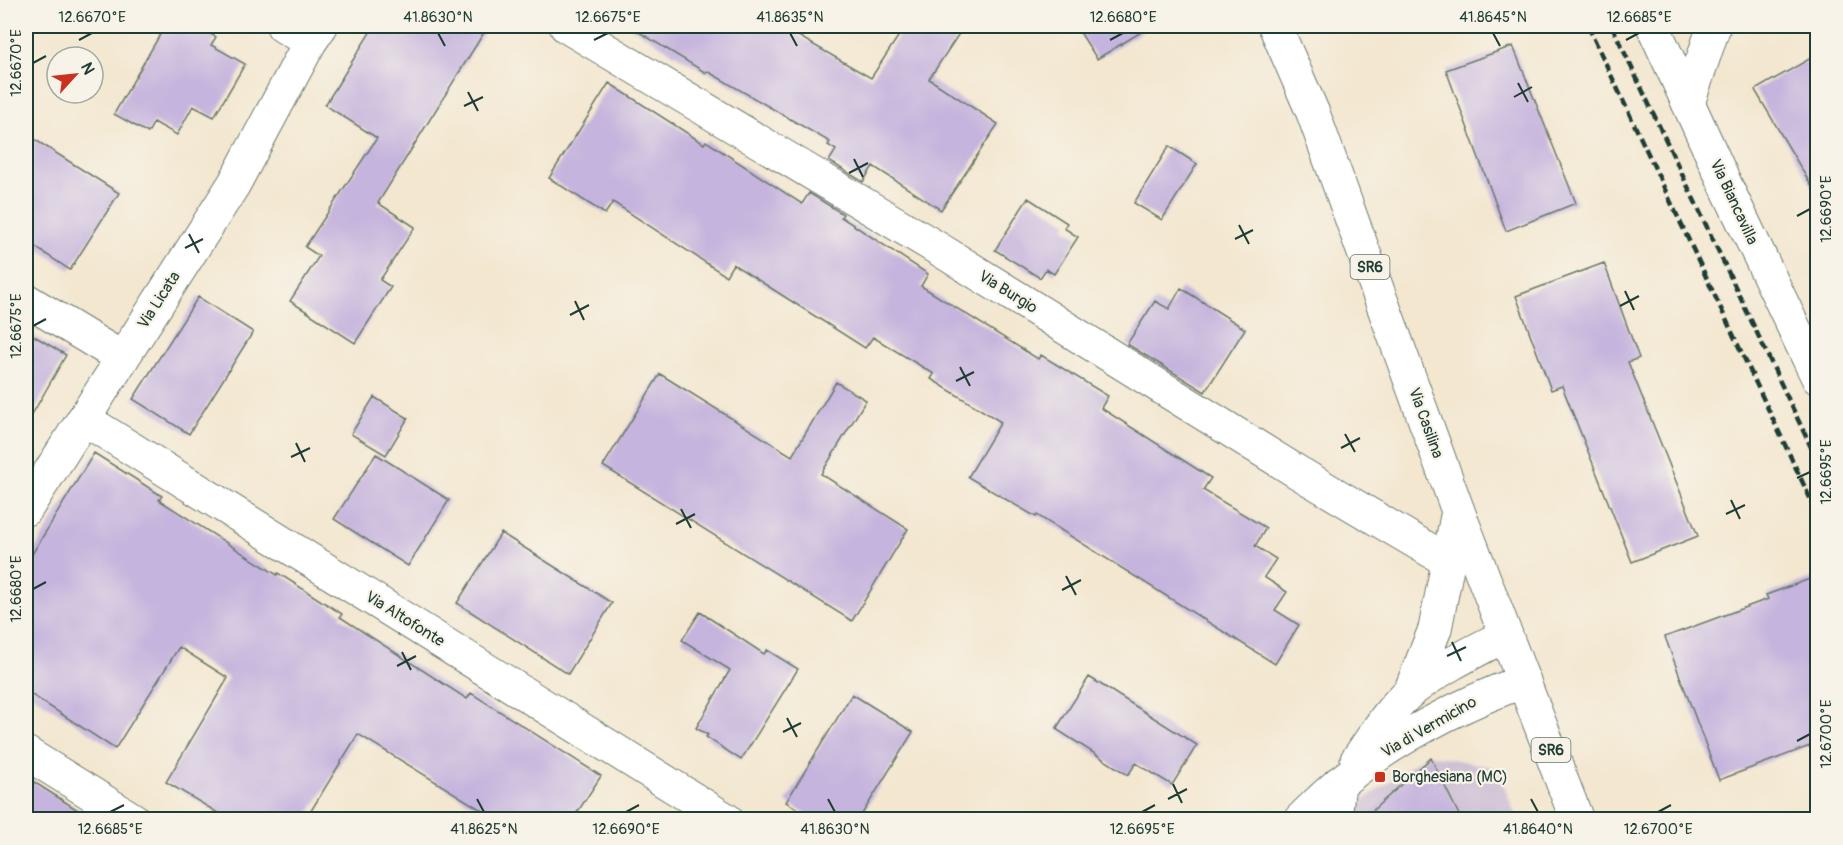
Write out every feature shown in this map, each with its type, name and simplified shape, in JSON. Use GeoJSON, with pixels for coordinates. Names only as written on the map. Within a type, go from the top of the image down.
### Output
{"type":"FeatureCollection","features":[{"type":"Feature","properties":{"kind":"street","name":"Via Burgio"},"geometry":{"type":"LineString","coordinates":[[566,26],[922,239],[1299,473],[1448,561]]}},
{"type":"Feature","properties":{"kind":"street","name":"Via Casilina"},"geometry":{"type":"LineString","coordinates":[[1275,26],[1304,90],[1348,205],[1458,511],[1577,819]]}},
{"type":"Feature","properties":{"kind":"street","name":"Via Biancavilla"},"geometry":{"type":"LineString","coordinates":[[1653,26],[1818,378]]}},
{"type":"Feature","properties":{"kind":"street"},"geometry":{"type":"LineString","coordinates":[[1688,103],[1714,26]]}},
{"type":"Feature","properties":{"kind":"street","name":"Via Licata"},"geometry":{"type":"LineString","coordinates":[[26,509],[234,184],[305,31]]}},
{"type":"Feature","properties":{"kind":"street"},"geometry":{"type":"LineString","coordinates":[[26,300],[122,358]]}},
{"type":"Feature","properties":{"kind":"street","name":"Via Altofonte"},"geometry":{"type":"LineString","coordinates":[[84,419],[727,819]]}},
{"type":"Feature","properties":{"kind":"street","name":"Via di Vermicino"},"geometry":{"type":"LineString","coordinates":[[1410,692],[1435,629],[1458,511]]}},
{"type":"Feature","properties":{"kind":"street","name":"Via di Vermicino"},"geometry":{"type":"LineString","coordinates":[[1340,783],[1387,718],[1410,692],[1458,660],[1506,635]]}},
{"type":"Feature","properties":{"kind":"street","name":"Via di Vermicino"},"geometry":{"type":"LineString","coordinates":[[1300,819],[1340,783],[1410,734],[1480,697],[1524,681]]}},
{"type":"Feature","properties":{"kind":"street"},"geometry":{"type":"LineString","coordinates":[[26,753],[134,819]]}},
{"type":"Feature","properties":{"kind":"street"},"geometry":{"type":"LineString","coordinates":[[1335,819],[1340,783]]}},
{"type":"Feature","properties":{"kind":"shaded area"},"geometry":{"type":"Polygon","coordinates":[[[1428,754],[1497,768],[1517,819],[1354,820],[1355,806],[1428,754]]]}},
{"type":"Feature","properties":{"kind":"building"},"geometry":{"type":"Polygon","coordinates":[[[165,26],[197,26],[216,37],[211,45],[245,64],[214,117],[193,106],[177,135],[154,122],[148,133],[114,114],[165,26]]]}},
{"type":"Feature","properties":{"kind":"building"},"geometry":{"type":"Polygon","coordinates":[[[374,26],[488,26],[378,203],[415,227],[380,280],[391,287],[355,343],[290,301],[319,256],[305,247],[377,138],[325,105],[374,26]]]}},
{"type":"Feature","properties":{"kind":"building"},"geometry":{"type":"Polygon","coordinates":[[[629,26],[781,26],[871,78],[905,26],[964,26],[929,79],[998,124],[941,210],[873,166],[863,182],[829,161],[836,150],[828,145],[830,142],[707,71],[706,73],[629,26]]]}},
{"type":"Feature","properties":{"kind":"building"},"geometry":{"type":"Polygon","coordinates":[[[1076,26],[1151,26],[1097,59],[1076,26]]]}},
{"type":"Feature","properties":{"kind":"building"},"geometry":{"type":"Polygon","coordinates":[[[1513,46],[1576,203],[1506,231],[1446,70],[1513,46]]]}},
{"type":"Feature","properties":{"kind":"building"},"geometry":{"type":"Polygon","coordinates":[[[1818,54],[1818,197],[1755,90],[1818,54]]]}},
{"type":"Feature","properties":{"kind":"building"},"geometry":{"type":"Polygon","coordinates":[[[609,83],[704,144],[706,141],[802,204],[809,193],[843,214],[841,217],[928,274],[921,286],[1038,359],[1041,355],[1108,396],[1101,408],[1211,478],[1203,490],[1266,528],[1255,546],[1276,559],[1264,577],[1287,592],[1275,610],[1299,625],[1275,664],[1037,515],[1036,517],[968,477],[1001,422],[931,379],[934,374],[873,337],[865,348],[733,264],[726,276],[613,202],[605,214],[549,178],[609,83]]]}},
{"type":"Feature","properties":{"kind":"building"},"geometry":{"type":"Polygon","coordinates":[[[26,134],[119,193],[70,270],[26,241],[26,134]]]}},
{"type":"Feature","properties":{"kind":"building"},"geometry":{"type":"Polygon","coordinates":[[[1169,146],[1197,164],[1162,220],[1134,203],[1169,146]]]}},
{"type":"Feature","properties":{"kind":"building"},"geometry":{"type":"Polygon","coordinates":[[[1028,198],[1067,223],[1064,228],[1078,237],[1054,274],[1046,269],[1040,278],[995,250],[1028,198]]]}},
{"type":"Feature","properties":{"kind":"building"},"geometry":{"type":"Polygon","coordinates":[[[1604,263],[1639,358],[1628,362],[1698,536],[1632,562],[1562,386],[1551,390],[1516,296],[1604,263]]]}},
{"type":"Feature","properties":{"kind":"building"},"geometry":{"type":"Polygon","coordinates":[[[1181,288],[1245,329],[1205,392],[1127,344],[1155,301],[1169,309],[1181,288]]]}},
{"type":"Feature","properties":{"kind":"building"},"geometry":{"type":"Polygon","coordinates":[[[198,297],[253,332],[189,434],[133,399],[198,297]]]}},
{"type":"Feature","properties":{"kind":"building"},"geometry":{"type":"Polygon","coordinates":[[[26,331],[66,355],[26,425],[26,331]]]}},
{"type":"Feature","properties":{"kind":"building"},"geometry":{"type":"Polygon","coordinates":[[[660,374],[792,456],[836,382],[866,400],[821,474],[908,529],[852,621],[603,466],[660,374]]]}},
{"type":"Feature","properties":{"kind":"building"},"geometry":{"type":"Polygon","coordinates":[[[374,397],[408,418],[386,455],[351,434],[374,397]]]}},
{"type":"Feature","properties":{"kind":"building"},"geometry":{"type":"Polygon","coordinates":[[[94,453],[162,496],[159,500],[342,614],[340,617],[467,699],[471,693],[601,776],[573,819],[496,819],[358,734],[306,819],[228,819],[166,782],[228,678],[179,647],[115,749],[26,691],[26,564],[94,453]]]}},
{"type":"Feature","properties":{"kind":"building"},"geometry":{"type":"Polygon","coordinates":[[[376,454],[449,500],[408,566],[334,519],[376,454]]]}},
{"type":"Feature","properties":{"kind":"building"},"geometry":{"type":"Polygon","coordinates":[[[501,533],[612,603],[568,674],[457,603],[501,533]]]}},
{"type":"Feature","properties":{"kind":"building"},"geometry":{"type":"Polygon","coordinates":[[[1818,576],[1818,743],[1719,780],[1665,637],[1768,599],[1766,595],[1818,576]]]}},
{"type":"Feature","properties":{"kind":"building"},"geometry":{"type":"Polygon","coordinates":[[[700,612],[764,654],[767,650],[798,669],[741,760],[696,728],[730,670],[682,640],[700,612]]]}},
{"type":"Feature","properties":{"kind":"building"},"geometry":{"type":"Polygon","coordinates":[[[1089,677],[1197,745],[1172,785],[1136,763],[1128,775],[1056,729],[1089,677]]]}},
{"type":"Feature","properties":{"kind":"building"},"geometry":{"type":"Polygon","coordinates":[[[852,694],[913,732],[859,819],[814,819],[786,802],[852,694]]]}},
{"type":"Feature","properties":{"kind":"building"},"geometry":{"type":"Polygon","coordinates":[[[1431,758],[1461,819],[1363,819],[1431,758]]]}},
{"type":"Feature","properties":{"kind":"building"},"geometry":{"type":"Polygon","coordinates":[[[26,777],[92,819],[26,819],[26,777]]]}},
{"type":"Feature","properties":{"kind":"railway"},"geometry":{"type":"LineString","coordinates":[[1588,26],[1818,515]]}},
{"type":"Feature","properties":{"kind":"railway"},"geometry":{"type":"LineString","coordinates":[[1612,26],[1818,462]]}},
{"type":"Feature","properties":{"kind":"place","name":"Borghesiana (MC)"},"geometry":{"type":"Point","coordinates":[1380,777]}}]}
